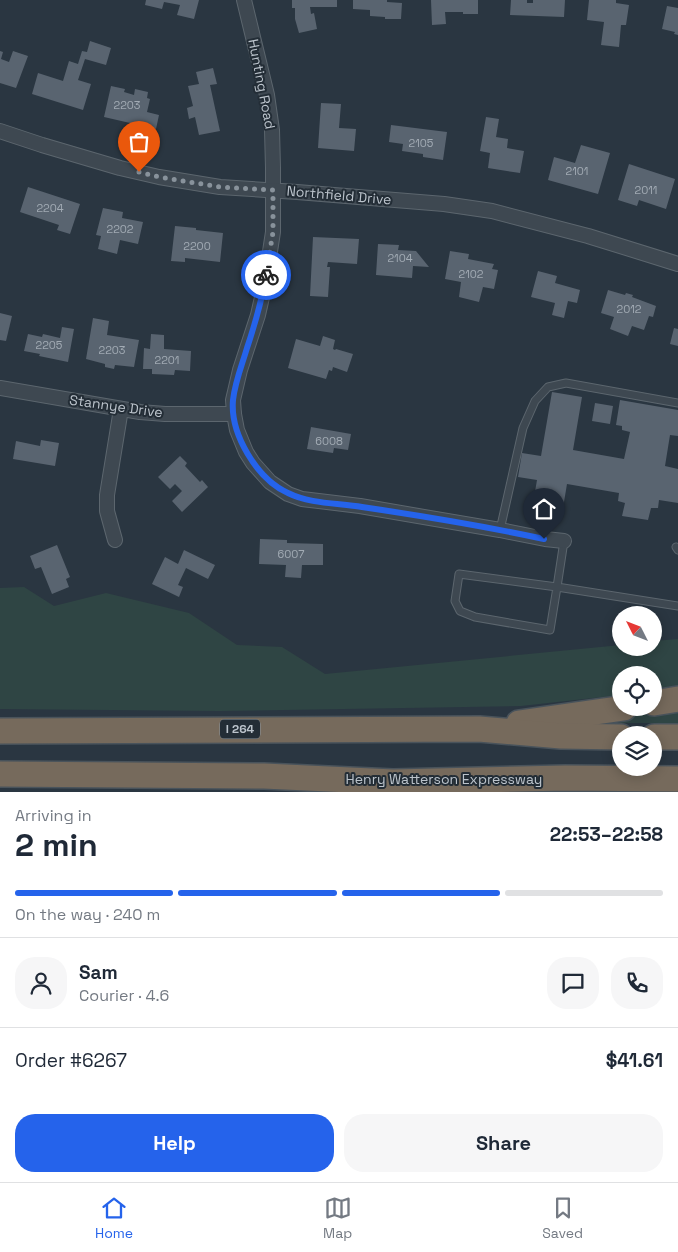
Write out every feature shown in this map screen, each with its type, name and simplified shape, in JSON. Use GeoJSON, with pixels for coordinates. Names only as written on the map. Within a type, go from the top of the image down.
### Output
{"type":"FeatureCollection","features":[{"type":"Feature","properties":{"kind":"highway"},"geometry":{"type":"LineString","coordinates":[[662,702],[678,699]]}},
{"type":"Feature","properties":{"kind":"highway"},"geometry":{"type":"LineString","coordinates":[[480,729],[612,710]]}},
{"type":"Feature","properties":{"kind":"highway","name":"I 264"},"geometry":{"type":"LineString","coordinates":[[0,731],[480,729],[561,736],[612,737]]}},
{"type":"Feature","properties":{"kind":"highway"},"geometry":{"type":"LineString","coordinates":[[662,737],[678,737]]}},
{"type":"Feature","properties":{"kind":"highway","name":"Henry Watterson Expressway"},"geometry":{"type":"LineString","coordinates":[[0,774],[264,776],[393,782],[565,778],[678,779]]}},
{"type":"Feature","properties":{"kind":"highway"},"geometry":{"type":"LineString","coordinates":[[393,782],[479,792]]}},
{"type":"Feature","properties":{"kind":"street","name":"Hunting Road"},"geometry":{"type":"LineString","coordinates":[[244,0],[267,95],[272,130],[273,190],[273,232],[265,284],[233,400],[237,430],[246,452],[270,482],[288,494],[302,499],[360,506],[564,541]]}},
{"type":"Feature","properties":{"kind":"street","name":"Northfield Drive"},"geometry":{"type":"LineString","coordinates":[[0,131],[120,168],[159,177],[220,187],[444,204],[492,211],[588,236],[678,264]]}},
{"type":"Feature","properties":{"kind":"street","name":"Stannye Drive"},"geometry":{"type":"LineString","coordinates":[[0,388],[121,409],[165,414],[234,414]]}},
{"type":"Feature","properties":{"kind":"street"},"geometry":{"type":"LineString","coordinates":[[115,540],[107,511],[121,409]]}},
{"type":"Feature","properties":{"kind":"lane"},"geometry":{"type":"LineString","coordinates":[[500,530],[523,428],[535,401],[548,387],[566,383],[678,403]]}},
{"type":"Feature","properties":{"kind":"lane"},"geometry":{"type":"LineString","coordinates":[[564,541],[557,587],[550,630],[475,618],[460,611],[455,602],[459,574],[557,587],[678,606]]}},
{"type":"Feature","properties":{"kind":"green space"},"geometry":{"type":"Polygon","coordinates":[[[24,587],[54,606],[106,593],[189,613],[237,645],[282,647],[325,674],[612,646],[612,656],[662,656],[662,640],[678,639],[678,685],[662,688],[662,666],[612,666],[612,696],[521,706],[219,711],[0,709],[0,588],[24,587]]]}},
{"type":"Feature","properties":{"kind":"green space"},"geometry":{"type":"Polygon","coordinates":[[[678,706],[678,723],[607,723],[607,718],[619,716],[662,716],[662,709],[678,706]]]}},
{"type":"Feature","properties":{"kind":"building"},"geometry":{"type":"Polygon","coordinates":[[[146,0],[199,0],[194,19],[177,15],[180,5],[164,2],[162,9],[145,5],[146,0]]]}},
{"type":"Feature","properties":{"kind":"building"},"geometry":{"type":"Polygon","coordinates":[[[292,0],[337,0],[337,7],[310,7],[311,14],[314,13],[317,29],[299,33],[295,19],[295,8],[292,8],[292,0]]]}},
{"type":"Feature","properties":{"kind":"building"},"geometry":{"type":"Polygon","coordinates":[[[353,0],[387,0],[387,2],[402,3],[401,19],[385,19],[385,17],[370,16],[370,10],[353,9],[353,0]]]}},
{"type":"Feature","properties":{"kind":"building"},"geometry":{"type":"Polygon","coordinates":[[[431,0],[478,0],[478,14],[445,12],[446,24],[432,25],[431,0]]]}},
{"type":"Feature","properties":{"kind":"building"},"geometry":{"type":"Polygon","coordinates":[[[511,0],[527,0],[527,3],[533,3],[533,0],[565,0],[564,17],[510,15],[511,0]]]}},
{"type":"Feature","properties":{"kind":"building"},"geometry":{"type":"Polygon","coordinates":[[[589,0],[616,0],[616,3],[629,5],[626,25],[621,25],[619,47],[601,45],[604,22],[587,20],[589,0]]]}},
{"type":"Feature","properties":{"kind":"building"},"geometry":{"type":"Polygon","coordinates":[[[667,6],[678,8],[678,35],[674,34],[675,32],[662,29],[667,6]]]}},
{"type":"Feature","properties":{"kind":"building"},"geometry":{"type":"Polygon","coordinates":[[[90,41],[111,48],[106,65],[85,59],[78,80],[91,84],[83,110],[32,94],[38,73],[63,81],[69,61],[78,64],[82,51],[87,52],[90,41]]]}},
{"type":"Feature","properties":{"kind":"building"},"geometry":{"type":"Polygon","coordinates":[[[0,51],[3,52],[1,59],[9,62],[13,51],[28,56],[16,88],[0,83],[0,51]]]}},
{"type":"Feature","properties":{"kind":"building"},"geometry":{"type":"Polygon","coordinates":[[[213,68],[217,84],[210,85],[220,131],[199,135],[195,117],[189,119],[187,108],[193,106],[188,86],[199,84],[196,72],[213,68]]]}},
{"type":"Feature","properties":{"kind":"building"},"geometry":{"type":"Polygon","coordinates":[[[111,86],[125,89],[124,92],[134,95],[135,89],[148,92],[147,98],[150,99],[147,112],[159,115],[156,129],[104,117],[111,86]]]}},
{"type":"Feature","properties":{"kind":"building"},"geometry":{"type":"Polygon","coordinates":[[[321,103],[341,104],[339,128],[356,129],[354,151],[318,148],[321,103]]]}},
{"type":"Feature","properties":{"kind":"building"},"geometry":{"type":"Polygon","coordinates":[[[486,117],[499,119],[496,137],[508,139],[507,148],[524,151],[520,173],[488,168],[490,153],[480,151],[486,117]]]}},
{"type":"Feature","properties":{"kind":"building"},"geometry":{"type":"Polygon","coordinates":[[[391,125],[447,132],[443,160],[423,157],[423,154],[402,151],[403,144],[389,142],[391,125]]]}},
{"type":"Feature","properties":{"kind":"building"},"geometry":{"type":"Polygon","coordinates":[[[581,145],[610,153],[598,194],[548,180],[554,157],[575,163],[581,145]]]}},
{"type":"Feature","properties":{"kind":"building"},"geometry":{"type":"Polygon","coordinates":[[[629,164],[675,179],[666,209],[639,200],[637,206],[618,200],[629,164]]]}},
{"type":"Feature","properties":{"kind":"building"},"geometry":{"type":"Polygon","coordinates":[[[28,187],[80,204],[70,234],[57,230],[59,225],[20,212],[28,187]]]}},
{"type":"Feature","properties":{"kind":"building"},"geometry":{"type":"Polygon","coordinates":[[[103,208],[123,212],[122,218],[143,222],[138,244],[120,240],[117,254],[98,249],[101,236],[96,235],[103,208]]]}},
{"type":"Feature","properties":{"kind":"building"},"geometry":{"type":"Polygon","coordinates":[[[175,226],[223,233],[220,262],[185,258],[185,262],[171,261],[175,226]]]}},
{"type":"Feature","properties":{"kind":"building"},"geometry":{"type":"Polygon","coordinates":[[[313,237],[359,239],[357,264],[328,262],[327,267],[330,267],[328,297],[310,296],[313,237]]]}},
{"type":"Feature","properties":{"kind":"building"},"geometry":{"type":"Polygon","coordinates":[[[378,244],[399,245],[398,250],[416,251],[429,267],[413,266],[412,278],[376,275],[378,244]]]}},
{"type":"Feature","properties":{"kind":"building"},"geometry":{"type":"Polygon","coordinates":[[[450,251],[469,254],[468,259],[494,264],[492,269],[498,270],[494,289],[483,287],[479,302],[459,297],[461,282],[445,279],[450,251]]]}},
{"type":"Feature","properties":{"kind":"building"},"geometry":{"type":"Polygon","coordinates":[[[538,271],[557,276],[555,283],[580,290],[577,303],[568,301],[564,318],[552,315],[555,303],[531,297],[538,271]]]}},
{"type":"Feature","properties":{"kind":"building"},"geometry":{"type":"Polygon","coordinates":[[[608,290],[625,295],[626,293],[633,295],[632,297],[656,306],[653,317],[649,316],[644,330],[632,326],[628,336],[610,329],[614,317],[601,313],[608,290]]]}},
{"type":"Feature","properties":{"kind":"building"},"geometry":{"type":"Polygon","coordinates":[[[0,313],[12,316],[6,341],[0,340],[0,313]]]}},
{"type":"Feature","properties":{"kind":"building"},"geometry":{"type":"Polygon","coordinates":[[[93,318],[109,321],[107,335],[139,340],[134,367],[115,365],[114,369],[105,367],[105,364],[86,359],[93,318]]]}},
{"type":"Feature","properties":{"kind":"building"},"geometry":{"type":"Polygon","coordinates":[[[62,327],[74,329],[68,362],[24,351],[28,334],[42,337],[43,334],[60,338],[62,327]]]}},
{"type":"Feature","properties":{"kind":"building"},"geometry":{"type":"Polygon","coordinates":[[[674,328],[678,329],[678,346],[670,344],[674,328]]]}},
{"type":"Feature","properties":{"kind":"building"},"geometry":{"type":"Polygon","coordinates":[[[151,334],[164,335],[164,349],[191,351],[190,371],[175,370],[174,375],[152,374],[152,369],[143,369],[144,348],[150,349],[151,334]]]}},
{"type":"Feature","properties":{"kind":"building"},"geometry":{"type":"Polygon","coordinates":[[[323,336],[335,340],[333,349],[353,354],[347,372],[333,367],[332,371],[329,370],[326,379],[288,368],[296,339],[320,346],[323,336]]]}},
{"type":"Feature","properties":{"kind":"building"},"geometry":{"type":"Polygon","coordinates":[[[552,392],[582,397],[573,450],[624,459],[630,432],[622,430],[622,426],[616,425],[620,400],[678,410],[678,436],[670,435],[665,466],[678,469],[678,503],[659,500],[658,508],[651,508],[648,520],[622,516],[625,503],[618,501],[619,493],[567,484],[561,520],[531,515],[537,480],[518,477],[522,453],[541,456],[552,392]]]}},
{"type":"Feature","properties":{"kind":"building"},"geometry":{"type":"Polygon","coordinates":[[[595,403],[613,406],[610,424],[592,421],[595,403]]]}},
{"type":"Feature","properties":{"kind":"building"},"geometry":{"type":"Polygon","coordinates":[[[311,427],[351,434],[348,450],[334,448],[333,453],[307,449],[311,427]]]}},
{"type":"Feature","properties":{"kind":"building"},"geometry":{"type":"Polygon","coordinates":[[[41,440],[59,443],[55,466],[13,459],[16,441],[40,446],[41,440]]]}},
{"type":"Feature","properties":{"kind":"building"},"geometry":{"type":"Polygon","coordinates":[[[180,456],[187,463],[185,466],[200,482],[202,480],[208,487],[182,512],[172,501],[182,491],[175,484],[170,489],[158,477],[180,456]]]}},
{"type":"Feature","properties":{"kind":"building"},"geometry":{"type":"Polygon","coordinates":[[[260,539],[287,540],[287,543],[323,544],[323,565],[302,565],[301,578],[285,577],[286,565],[259,564],[260,539]]]}},
{"type":"Feature","properties":{"kind":"building"},"geometry":{"type":"Polygon","coordinates":[[[57,545],[70,577],[66,579],[69,587],[52,594],[41,567],[35,569],[30,556],[57,545]]]}},
{"type":"Feature","properties":{"kind":"building"},"geometry":{"type":"Polygon","coordinates":[[[184,550],[215,565],[208,579],[186,568],[178,585],[183,587],[179,597],[152,584],[165,557],[178,564],[184,550]]]}},
{"type":"Feature","properties":{"kind":"way so far"},"geometry":{"type":"LineString","coordinates":[[139,172],[220,187],[273,190],[273,232],[266,275]]}},
{"type":"Feature","properties":{"kind":"route"},"geometry":{"type":"LineString","coordinates":[[266,275],[258,315],[240,370],[233,400],[237,430],[246,452],[270,482],[288,494],[302,499],[360,506],[544,539]]}}]}
